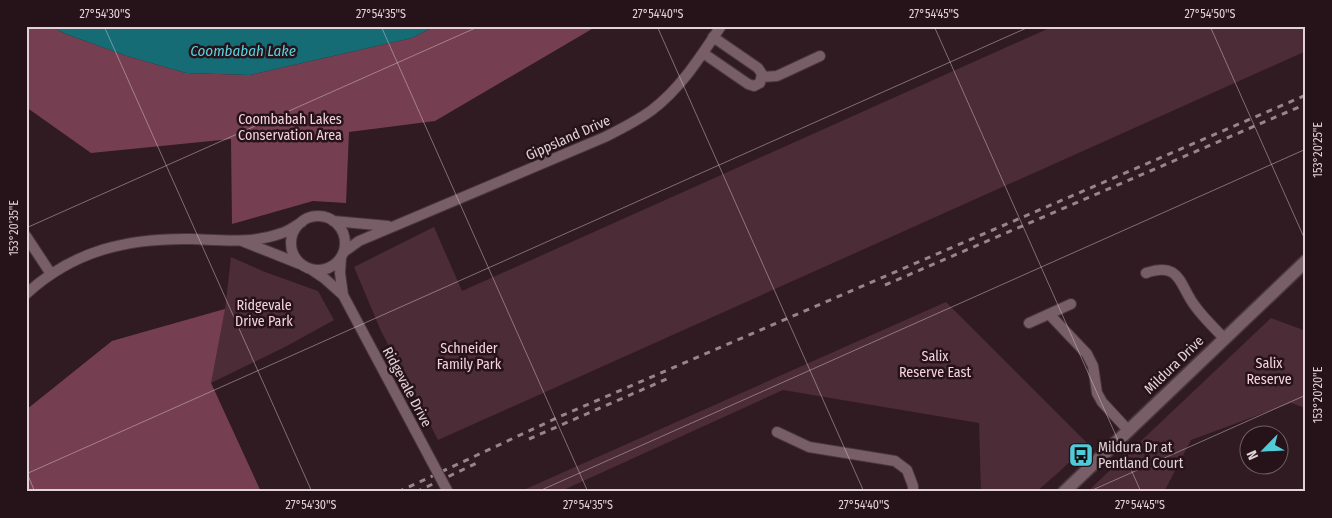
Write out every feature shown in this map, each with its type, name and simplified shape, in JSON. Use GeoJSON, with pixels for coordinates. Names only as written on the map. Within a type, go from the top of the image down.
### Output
{"type":"FeatureCollection","features":[{"type":"Feature","properties":{"kind":"street","name":"Gippsland Drive"},"geometry":{"type":"LineString","coordinates":[[343,255],[359,241],[426,214],[621,129],[653,110],[679,84],[721,26]]}},
{"type":"Feature","properties":{"kind":"street"},"geometry":{"type":"LineString","coordinates":[[713,37],[758,68],[762,77]]}},
{"type":"Feature","properties":{"kind":"street"},"geometry":{"type":"LineString","coordinates":[[703,53],[748,84],[757,85],[762,77]]}},
{"type":"Feature","properties":{"kind":"street"},"geometry":{"type":"LineString","coordinates":[[762,77],[777,76],[820,56]]}},
{"type":"Feature","properties":{"kind":"street"},"geometry":{"type":"LineString","coordinates":[[26,294],[51,274],[90,254],[116,245],[155,239],[241,241],[269,237],[284,233],[309,218],[317,216],[325,217],[339,226],[345,242],[343,255],[335,265],[319,270],[307,268],[241,241]]}},
{"type":"Feature","properties":{"kind":"street","name":"Gippsland Drive"},"geometry":{"type":"LineString","coordinates":[[333,221],[391,227]]}},
{"type":"Feature","properties":{"kind":"street"},"geometry":{"type":"LineString","coordinates":[[302,222],[296,228],[291,244],[297,260],[307,268]]}},
{"type":"Feature","properties":{"kind":"street"},"geometry":{"type":"LineString","coordinates":[[26,236],[51,274]]}},
{"type":"Feature","properties":{"kind":"street","name":"Ridgevale Drive"},"geometry":{"type":"LineString","coordinates":[[343,255],[340,273],[343,294],[448,492]]}},
{"type":"Feature","properties":{"kind":"street","name":"Mildura Drive"},"geometry":{"type":"LineString","coordinates":[[1064,492],[1306,261]]}},
{"type":"Feature","properties":{"kind":"street","name":"Ridgevale Drive"},"geometry":{"type":"LineString","coordinates":[[307,268],[324,278],[343,294]]}},
{"type":"Feature","properties":{"kind":"street"},"geometry":{"type":"LineString","coordinates":[[1146,274],[1164,270],[1172,272],[1181,281],[1195,307],[1224,338]]}},
{"type":"Feature","properties":{"kind":"street"},"geometry":{"type":"LineString","coordinates":[[1029,323],[1071,304]]}},
{"type":"Feature","properties":{"kind":"street"},"geometry":{"type":"LineString","coordinates":[[1049,314],[1087,354],[1093,366],[1097,393],[1102,402],[1128,430]]}},
{"type":"Feature","properties":{"kind":"street"},"geometry":{"type":"LineString","coordinates":[[777,432],[809,447],[895,461],[907,470],[913,486],[913,492]]}},
{"type":"Feature","properties":{"kind":"green space","name":"Coombabah Lakes Conservation Area"},"geometry":{"type":"Polygon","coordinates":[[[26,26],[50,26],[66,34],[127,56],[186,73],[250,75],[412,38],[435,26],[597,26],[435,121],[349,132],[346,203],[313,201],[232,224],[231,139],[91,153],[26,107],[26,26]]]}},
{"type":"Feature","properties":{"kind":"green space","name":"Schneider Family Park"},"geometry":{"type":"Polygon","coordinates":[[[1054,26],[1306,26],[1306,51],[438,440],[381,331],[354,267],[434,227],[462,291],[1054,26]]]}},
{"type":"Feature","properties":{"kind":"green space","name":"Ridgevale Drive Park"},"geometry":{"type":"Polygon","coordinates":[[[231,257],[265,272],[318,291],[334,320],[285,347],[211,383],[261,492],[26,492],[26,410],[112,341],[225,309],[231,257]]]}},
{"type":"Feature","properties":{"kind":"green space","name":"Salix Reserve East"},"geometry":{"type":"Polygon","coordinates":[[[946,302],[1088,444],[1036,492],[981,492],[979,423],[783,390],[559,492],[519,492],[946,302]]]}},
{"type":"Feature","properties":{"kind":"green space"},"geometry":{"type":"Polygon","coordinates":[[[225,309],[211,383],[261,492],[26,492],[26,410],[112,341],[225,309]]]}},
{"type":"Feature","properties":{"kind":"green space","name":"Salix Reserve"},"geometry":{"type":"Polygon","coordinates":[[[1271,318],[1306,331],[1306,408],[1291,403],[1191,440],[1164,492],[1087,492],[1271,318]]]}},
{"type":"Feature","properties":{"kind":"water","name":"Coombabah Lake"},"geometry":{"type":"Polygon","coordinates":[[[50,26],[435,26],[412,38],[250,75],[186,73],[127,56],[66,34],[50,26]]]}},
{"type":"Feature","properties":{"kind":"railway"},"geometry":{"type":"LineString","coordinates":[[398,492],[561,416],[1306,95]]}},
{"type":"Feature","properties":{"kind":"railway"},"geometry":{"type":"LineString","coordinates":[[885,285],[1306,104]]}},
{"type":"Feature","properties":{"kind":"railway"},"geometry":{"type":"LineString","coordinates":[[529,439],[669,378]]}},
{"type":"Feature","properties":{"kind":"railway"},"geometry":{"type":"LineString","coordinates":[[416,492],[481,461]]}},
{"type":"Feature","properties":{"kind":"place","name":"Mildura Dr at Pentland Court"},"geometry":{"type":"Point","coordinates":[1081,455]}}]}
